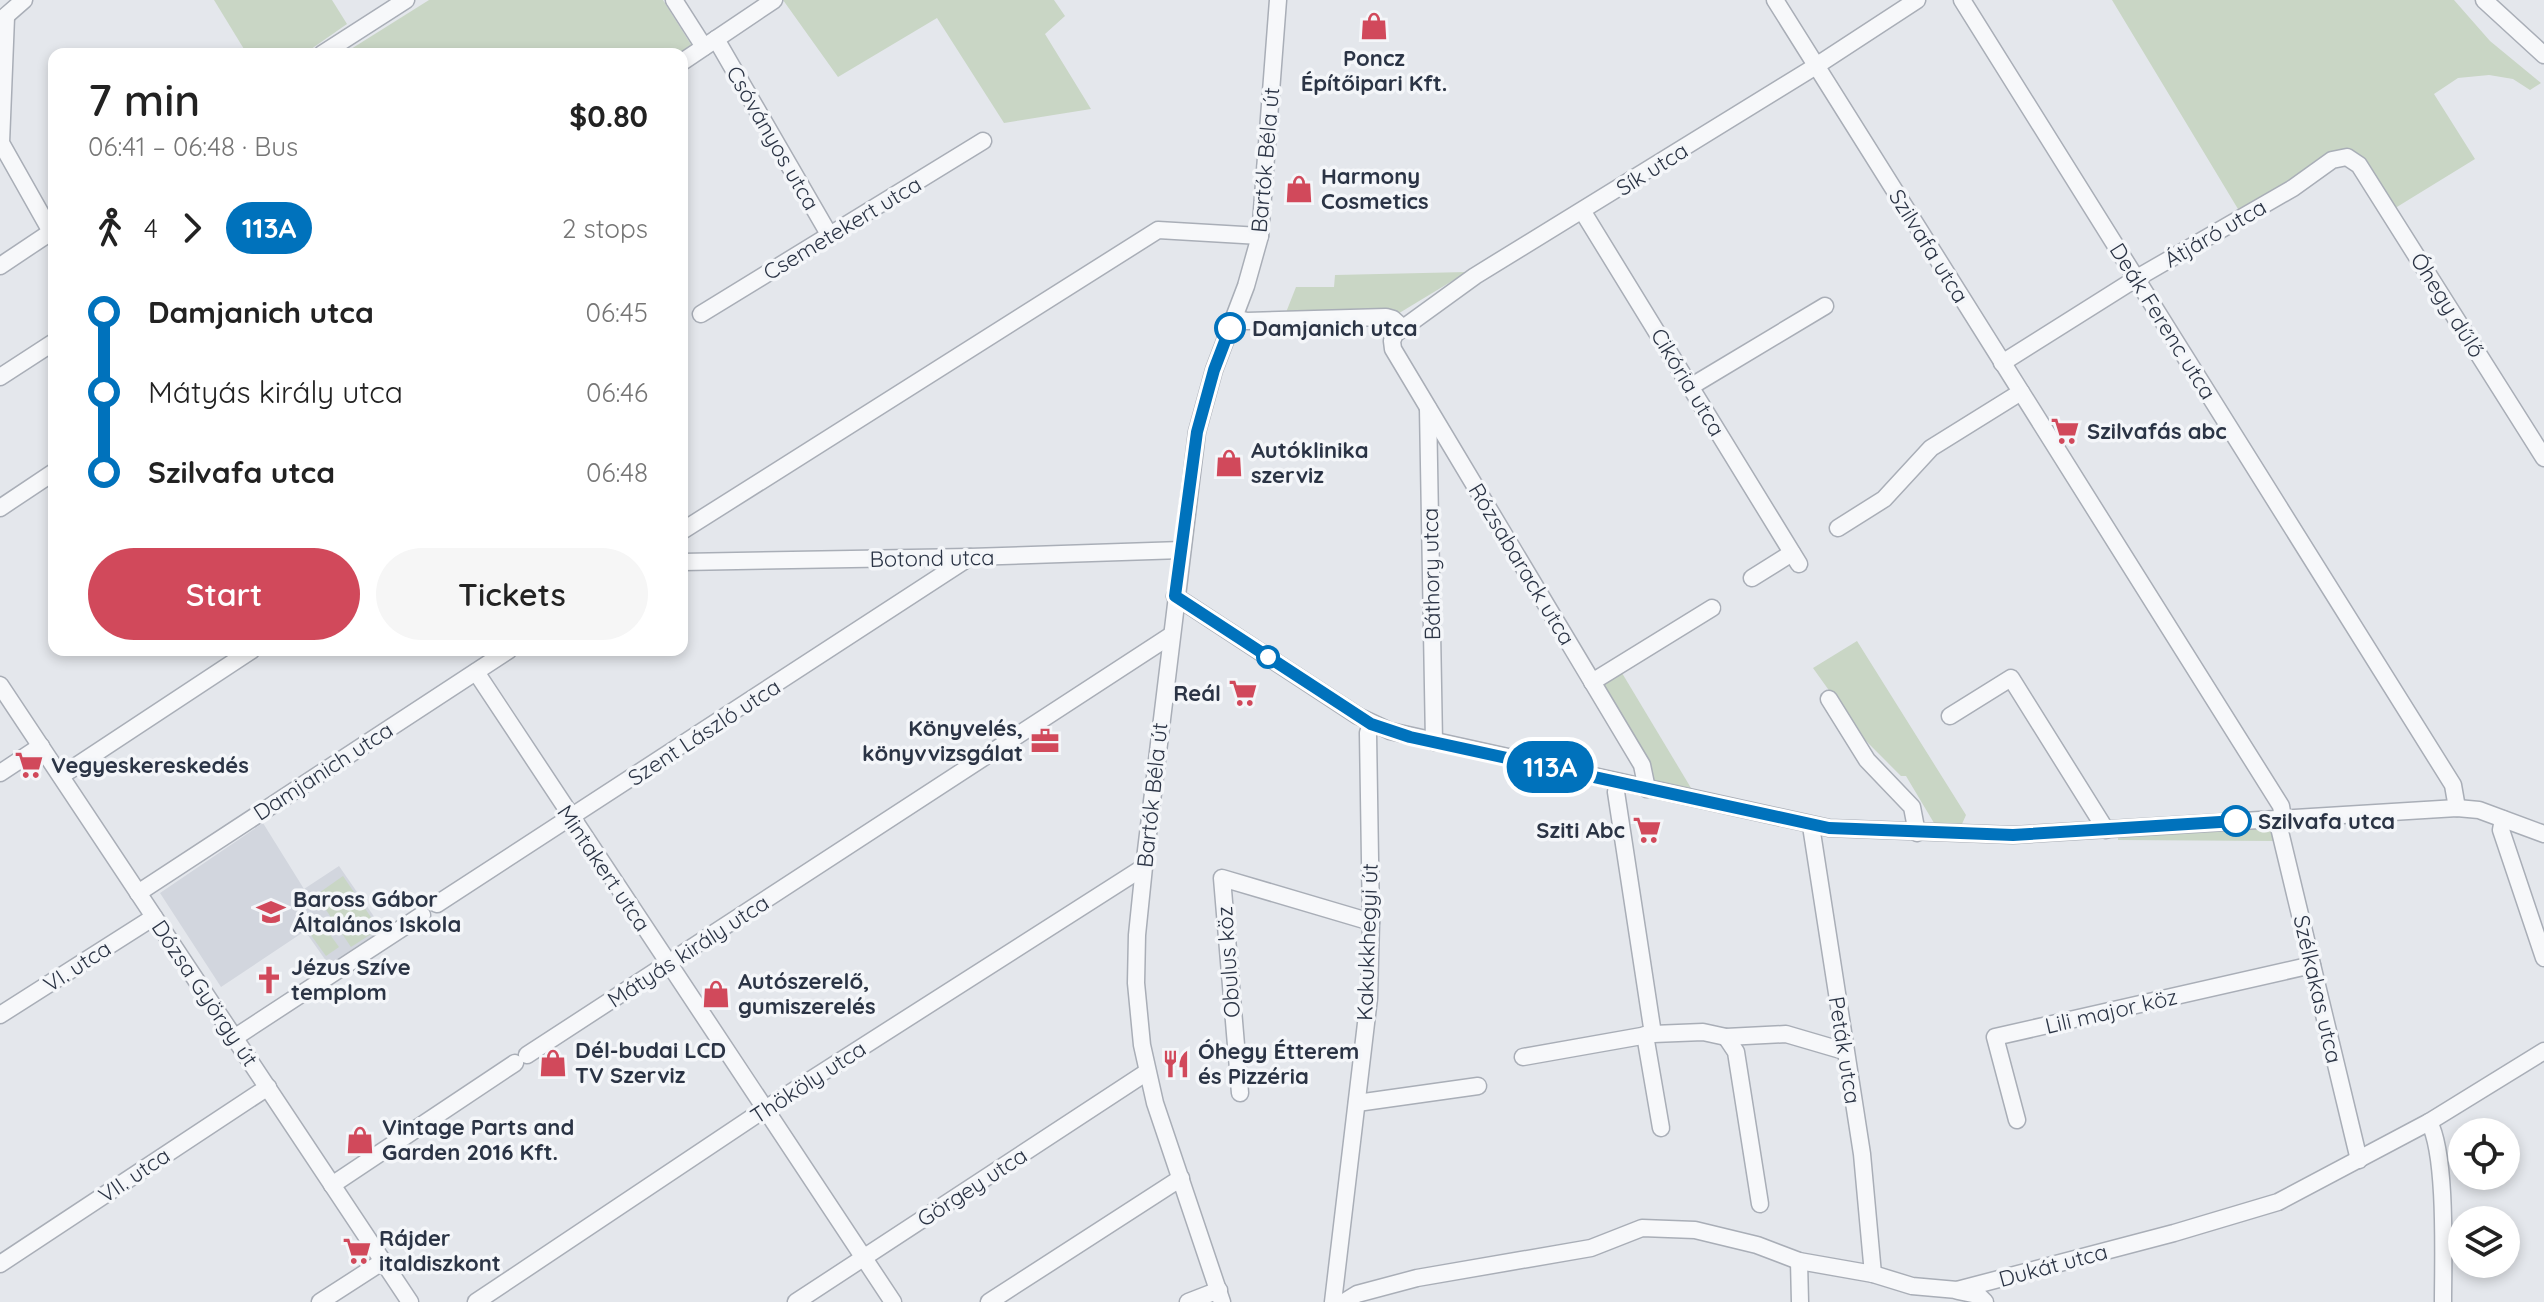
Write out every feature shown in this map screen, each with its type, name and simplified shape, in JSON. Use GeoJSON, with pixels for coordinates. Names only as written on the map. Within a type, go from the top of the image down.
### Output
{"type":"FeatureCollection","features":[{"type":"Feature","properties":{"kind":"street"},"geometry":{"type":"LineString","coordinates":[[24,0],[3,19],[1,143],[48,224]]}},
{"type":"Feature","properties":{"kind":"street"},"geometry":{"type":"LineString","coordinates":[[331,48],[406,0]]}},
{"type":"Feature","properties":{"kind":"street","name":"Csóványos utca"},"geometry":{"type":"LineString","coordinates":[[674,0],[710,43],[830,236]]}},
{"type":"Feature","properties":{"kind":"street"},"geometry":{"type":"LineString","coordinates":[[688,58],[774,0]]}},
{"type":"Feature","properties":{"kind":"street","name":"Bartók Béla út"},"geometry":{"type":"LineString","coordinates":[[1221,1296],[1147,1072],[1136,983],[1137,935],[1170,636],[1197,432],[1214,370],[1260,236],[1278,0]]}},
{"type":"Feature","properties":{"kind":"street","name":"Szilvafa utca"},"geometry":{"type":"LineString","coordinates":[[1775,0],[2281,806],[2280,818]]}},
{"type":"Feature","properties":{"kind":"street","name":"Sík utca"},"geometry":{"type":"LineString","coordinates":[[1398,335],[1475,276],[1583,212],[1917,0]]}},
{"type":"Feature","properties":{"kind":"street","name":"Deák Ferenc utca"},"geometry":{"type":"LineString","coordinates":[[1962,0],[2453,785],[2457,808]]}},
{"type":"Feature","properties":{"kind":"street"},"geometry":{"type":"LineString","coordinates":[[2484,0],[2544,55]]}},
{"type":"Feature","properties":{"kind":"street","name":"Csemetekert utca"},"geometry":{"type":"LineString","coordinates":[[701,314],[983,141]]}},
{"type":"Feature","properties":{"kind":"street","name":"Átjáró utca"},"geometry":{"type":"LineString","coordinates":[[2002,363],[2137,278],[2293,188],[2332,160],[2347,157]]}},
{"type":"Feature","properties":{"kind":"street","name":"Óhegy dűlő"},"geometry":{"type":"LineString","coordinates":[[2347,157],[2359,165],[2544,458]]}},
{"type":"Feature","properties":{"kind":"street","name":"Cikória utca"},"geometry":{"type":"LineString","coordinates":[[1583,212],[1795,558],[1752,578]]}},
{"type":"Feature","properties":{"kind":"street"},"geometry":{"type":"LineString","coordinates":[[688,527],[1158,230],[1260,236]]}},
{"type":"Feature","properties":{"kind":"street"},"geometry":{"type":"LineString","coordinates":[[0,266],[48,236]]}},
{"type":"Feature","properties":{"kind":"street"},"geometry":{"type":"LineString","coordinates":[[1690,387],[1825,306]]}},
{"type":"Feature","properties":{"kind":"street"},"geometry":{"type":"LineString","coordinates":[[1234,318],[1247,321],[1386,317],[1393,319],[1398,335]]}},
{"type":"Feature","properties":{"kind":"street","name":"Rózsabarack utca"},"geometry":{"type":"LineString","coordinates":[[1398,335],[1393,349],[1642,765],[1647,789]]}},
{"type":"Feature","properties":{"kind":"street"},"geometry":{"type":"LineString","coordinates":[[0,377],[48,346]]}},
{"type":"Feature","properties":{"kind":"street"},"geometry":{"type":"LineString","coordinates":[[1838,528],[1884,499],[1931,448],[2021,392]]}},
{"type":"Feature","properties":{"kind":"street","name":"Báthory utca"},"geometry":{"type":"LineString","coordinates":[[1428,407],[1434,742]]}},
{"type":"Feature","properties":{"kind":"street"},"geometry":{"type":"LineString","coordinates":[[0,508],[48,476]]}},
{"type":"Feature","properties":{"kind":"street","name":"Botond utca"},"geometry":{"type":"LineString","coordinates":[[688,562],[1182,550]]}},
{"type":"Feature","properties":{"kind":"street","name":"Szent László utca"},"geometry":{"type":"LineString","coordinates":[[437,904],[970,557]]}},
{"type":"Feature","properties":{"kind":"street"},"geometry":{"type":"LineString","coordinates":[[1175,596],[1371,724],[1434,742],[1811,826],[2013,835],[2457,808],[2479,810],[2544,834]]}},
{"type":"Feature","properties":{"kind":"street"},"geometry":{"type":"LineString","coordinates":[[1592,682],[1712,608]]}},
{"type":"Feature","properties":{"kind":"street","name":"Mátyás király utca"},"geometry":{"type":"LineString","coordinates":[[332,1185],[1170,636]]}},
{"type":"Feature","properties":{"kind":"street"},"geometry":{"type":"LineString","coordinates":[[61,776],[243,656]]}},
{"type":"Feature","properties":{"kind":"street","name":"Damjanich utca"},"geometry":{"type":"LineString","coordinates":[[138,893],[500,656]]}},
{"type":"Feature","properties":{"kind":"street","name":"Mintakert utca"},"geometry":{"type":"LineString","coordinates":[[476,672],[893,1302]]}},
{"type":"Feature","properties":{"kind":"street"},"geometry":{"type":"LineString","coordinates":[[1950,716],[2011,678],[2106,830]]}},
{"type":"Feature","properties":{"kind":"street","name":"Dózsa György út"},"geometry":{"type":"LineString","coordinates":[[0,685],[410,1302]]}},
{"type":"Feature","properties":{"kind":"street"},"geometry":{"type":"LineString","coordinates":[[1829,699],[1867,760],[1912,807],[1917,833]]}},
{"type":"Feature","properties":{"kind":"street","name":"Kakukkhegyi út"},"geometry":{"type":"LineString","coordinates":[[1333,1302],[1369,998],[1368,733],[1371,724]]}},
{"type":"Feature","properties":{"kind":"street"},"geometry":{"type":"LineString","coordinates":[[0,773],[41,746]]}},
{"type":"Feature","properties":{"kind":"street"},"geometry":{"type":"LineString","coordinates":[[1618,782],[1616,792],[1661,1128]]}},
{"type":"Feature","properties":{"kind":"street","name":"Szélkakas utca"},"geometry":{"type":"LineString","coordinates":[[2280,818],[2359,1160]]}},
{"type":"Feature","properties":{"kind":"street"},"geometry":{"type":"LineString","coordinates":[[2503,819],[2501,830],[2544,958]]}},
{"type":"Feature","properties":{"kind":"street","name":"Peták utca"},"geometry":{"type":"LineString","coordinates":[[1811,826],[1862,1154],[1873,1274]]}},
{"type":"Feature","properties":{"kind":"street","name":"Thököly utca"},"geometry":{"type":"LineString","coordinates":[[476,1302],[765,1109],[1144,867]]}},
{"type":"Feature","properties":{"kind":"street","name":"Obulus köz"},"geometry":{"type":"LineString","coordinates":[[1240,1093],[1222,878],[1371,922]]}},
{"type":"Feature","properties":{"kind":"street"},"geometry":{"type":"LineString","coordinates":[[234,1038],[422,915]]}},
{"type":"Feature","properties":{"kind":"street","name":"VI. utca"},"geometry":{"type":"LineString","coordinates":[[0,1015],[154,917]]}},
{"type":"Feature","properties":{"kind":"street","name":"Lili major köz"},"geometry":{"type":"LineString","coordinates":[[2017,1120],[1995,1037],[2312,965]]}},
{"type":"Feature","properties":{"kind":"street"},"geometry":{"type":"LineString","coordinates":[[1523,1057],[1649,1034],[1703,1032],[1726,1037],[1786,1034],[1844,1051]]}},
{"type":"Feature","properties":{"kind":"street"},"geometry":{"type":"LineString","coordinates":[[1726,1037],[1736,1052],[1760,1204]]}},
{"type":"Feature","properties":{"kind":"street","name":"Dukát utca"},"geometry":{"type":"LineString","coordinates":[[1344,1302],[1357,1294],[1417,1278],[1591,1248],[1642,1228],[1695,1230],[1757,1245],[1799,1261],[1873,1274],[1912,1286],[1957,1290],[2278,1202],[2429,1122],[2544,1051]]}},
{"type":"Feature","properties":{"kind":"street","name":"Görgey utca"},"geometry":{"type":"LineString","coordinates":[[796,1302],[1147,1072]]}},
{"type":"Feature","properties":{"kind":"street"},"geometry":{"type":"LineString","coordinates":[[1357,1103],[1478,1086]]}},
{"type":"Feature","properties":{"kind":"street","name":"VII. utca"},"geometry":{"type":"LineString","coordinates":[[0,1264],[268,1087]]}},
{"type":"Feature","properties":{"kind":"street"},"geometry":{"type":"LineString","coordinates":[[2429,1122],[2435,1134],[2440,1178],[2443,1302]]}},
{"type":"Feature","properties":{"kind":"street"},"geometry":{"type":"LineString","coordinates":[[989,1302],[1181,1178]]}},
{"type":"Feature","properties":{"kind":"street"},"geometry":{"type":"LineString","coordinates":[[1799,1261],[1800,1302]]}},
{"type":"Feature","properties":{"kind":"street"},"geometry":{"type":"LineString","coordinates":[[320,1302],[382,1262]]}},
{"type":"Feature","properties":{"kind":"street"},"geometry":{"type":"LineString","coordinates":[[1957,1290],[1978,1295],[1985,1302]]}},
{"type":"Feature","properties":{"kind":"street"},"geometry":{"type":"LineString","coordinates":[[1188,1302],[1221,1296]]}},
{"type":"Feature","properties":{"kind":"shaded area","name":"Baross Gábor Általános Iskola"},"geometry":{"type":"Polygon","coordinates":[[[263,823],[304,889],[339,866],[384,931],[329,965],[305,931],[221,987],[160,893],[263,823]]]}},
{"type":"Feature","properties":{"kind":"green space"},"geometry":{"type":"Polygon","coordinates":[[[214,0],[332,0],[347,24],[313,48],[243,48],[214,0]]]}},
{"type":"Feature","properties":{"kind":"green space"},"geometry":{"type":"Polygon","coordinates":[[[429,0],[663,0],[692,46],[688,48],[353,48],[429,0]]]}},
{"type":"Feature","properties":{"kind":"green space"},"geometry":{"type":"Polygon","coordinates":[[[783,0],[1054,0],[1065,16],[1045,34],[1091,109],[1004,123],[937,18],[838,77],[783,0]]]}},
{"type":"Feature","properties":{"kind":"green space"},"geometry":{"type":"Polygon","coordinates":[[[2112,0],[2454,0],[2490,41],[2541,83],[2530,90],[2513,79],[2489,75],[2458,78],[2434,94],[2475,159],[2392,210],[2356,153],[2351,152],[2241,214],[2112,0]]]}},
{"type":"Feature","properties":{"kind":"green space"},"geometry":{"type":"Polygon","coordinates":[[[1467,272],[1396,315],[1285,315],[1296,287],[1334,287],[1335,275],[1467,272]]]}},
{"type":"Feature","properties":{"kind":"green space"},"geometry":{"type":"Polygon","coordinates":[[[1857,641],[1966,815],[1962,824],[1934,823],[1906,776],[1901,776],[1863,738],[1813,668],[1857,641]]]}},
{"type":"Feature","properties":{"kind":"green space"},"geometry":{"type":"Polygon","coordinates":[[[1622,673],[1694,793],[1657,784],[1600,686],[1622,673]]]}},
{"type":"Feature","properties":{"kind":"green space"},"geometry":{"type":"Polygon","coordinates":[[[2271,828],[2275,841],[2118,840],[2118,835],[2271,828]]]}},
{"type":"Feature","properties":{"kind":"green space"},"geometry":{"type":"Polygon","coordinates":[[[343,876],[379,929],[351,947],[316,895],[343,876]]]}},
{"type":"Feature","properties":{"kind":"green space"},"geometry":{"type":"Polygon","coordinates":[[[318,918],[339,947],[326,956],[305,927],[318,918]]]}},
{"type":"Feature","properties":{"kind":"bus line","name":"113A"},"geometry":{"type":"LineString","coordinates":[[1230,328],[1214,370],[1197,432],[1175,596],[1371,724],[1410,737],[1811,826],[2013,835],[2236,821]]}},
{"type":"Feature","properties":{"kind":"place","name":"Poncz Építőipari Kft."},"geometry":{"type":"Point","coordinates":[1374,26]}},
{"type":"Feature","properties":{"kind":"place","name":"Harmony Cosmetics"},"geometry":{"type":"Point","coordinates":[1299,189]}},
{"type":"Feature","properties":{"kind":"place","name":"Damjanich utca"},"geometry":{"type":"Point","coordinates":[1230,328]}},
{"type":"Feature","properties":{"kind":"place","name":"Szilvafás abc"},"geometry":{"type":"Point","coordinates":[2065,431]}},
{"type":"Feature","properties":{"kind":"place","name":"Autóklinika szerviz"},"geometry":{"type":"Point","coordinates":[1229,463]}},
{"type":"Feature","properties":{"kind":"place","name":"Reál"},"geometry":{"type":"Point","coordinates":[1243,693]}},
{"type":"Feature","properties":{"kind":"place","name":"Könyvelés, könyvvizsgálat"},"geometry":{"type":"Point","coordinates":[1045,741]}},
{"type":"Feature","properties":{"kind":"place","name":"Vegyeskereskedés"},"geometry":{"type":"Point","coordinates":[29,765]}},
{"type":"Feature","properties":{"kind":"place","name":"Szilvafa utca"},"geometry":{"type":"Point","coordinates":[2236,821]}},
{"type":"Feature","properties":{"kind":"place","name":"Sziti Abc"},"geometry":{"type":"Point","coordinates":[1647,830]}},
{"type":"Feature","properties":{"kind":"place","name":"Baross Gábor Általános Iskola"},"geometry":{"type":"Point","coordinates":[271,912]}},
{"type":"Feature","properties":{"kind":"place","name":"Jézus Szíve templom"},"geometry":{"type":"Point","coordinates":[269,980]}},
{"type":"Feature","properties":{"kind":"place","name":"Autószerelő, gumiszerelés"},"geometry":{"type":"Point","coordinates":[716,994]}},
{"type":"Feature","properties":{"kind":"place","name":"Dél-budai LCD TV Szerviz"},"geometry":{"type":"Point","coordinates":[553,1063]}},
{"type":"Feature","properties":{"kind":"place","name":"Óhegy Étterem és Pizzéria"},"geometry":{"type":"Point","coordinates":[1176,1064]}},
{"type":"Feature","properties":{"kind":"place","name":"Vintage Parts and Garden 2016 Kft."},"geometry":{"type":"Point","coordinates":[360,1140]}},
{"type":"Feature","properties":{"kind":"place","name":"Rájder italdiszkont"},"geometry":{"type":"Point","coordinates":[357,1251]}}]}
